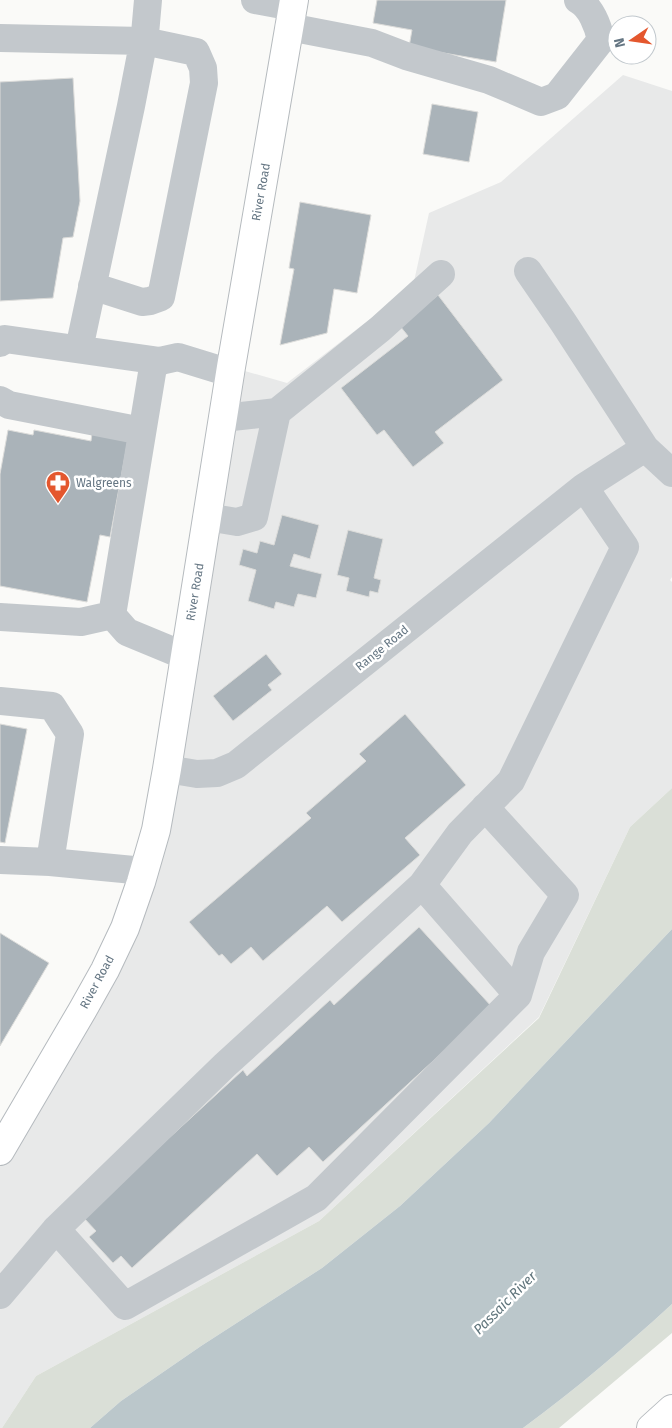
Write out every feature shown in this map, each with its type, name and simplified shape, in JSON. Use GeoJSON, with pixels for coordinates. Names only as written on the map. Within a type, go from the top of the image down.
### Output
{"type":"FeatureCollection","features":[{"type":"Feature","properties":{"kind":"main road","name":"River Road"},"geometry":{"type":"LineString","coordinates":[[0,1151],[105,970],[125,928],[156,830],[230,373],[292,11]]}},
{"type":"Feature","properties":{"kind":"main road"},"geometry":{"type":"LineString","coordinates":[[650,1428],[672,1409]]}},
{"type":"Feature","properties":{"kind":"street"},"geometry":{"type":"LineString","coordinates":[[79,349],[144,41],[148,0]]}},
{"type":"Feature","properties":{"kind":"street"},"geometry":{"type":"LineString","coordinates":[[255,0],[292,11],[406,56],[489,80],[541,102],[557,96],[601,40],[597,22],[582,2],[578,0]]}},
{"type":"Feature","properties":{"kind":"street"},"geometry":{"type":"LineString","coordinates":[[0,38],[144,41],[196,52],[203,68],[204,84],[161,297],[142,302],[92,286]]}},
{"type":"Feature","properties":{"kind":"street"},"geometry":{"type":"LineString","coordinates":[[528,271],[645,448],[672,473]]}},
{"type":"Feature","properties":{"kind":"street"},"geometry":{"type":"LineString","coordinates":[[223,418],[276,412],[380,329],[441,274]]}},
{"type":"Feature","properties":{"kind":"street"},"geometry":{"type":"LineString","coordinates":[[0,343],[5,339],[160,361],[178,357],[230,373]]}},
{"type":"Feature","properties":{"kind":"street"},"geometry":{"type":"LineString","coordinates":[[112,615],[153,367],[160,361]]}},
{"type":"Feature","properties":{"kind":"street"},"geometry":{"type":"LineString","coordinates":[[1,405],[142,431]]}},
{"type":"Feature","properties":{"kind":"street"},"geometry":{"type":"LineString","coordinates":[[207,517],[237,522],[254,517],[276,412]]}},
{"type":"Feature","properties":{"kind":"street","name":"Range Road"},"geometry":{"type":"LineString","coordinates":[[167,769],[197,774],[216,773],[236,765],[584,487],[645,448]]}},
{"type":"Feature","properties":{"kind":"street"},"geometry":{"type":"LineString","coordinates":[[0,1295],[56,1229],[225,1065],[422,885],[460,833],[511,781],[625,547],[584,487]]}},
{"type":"Feature","properties":{"kind":"street"},"geometry":{"type":"LineString","coordinates":[[0,617],[81,622],[112,615]]}},
{"type":"Feature","properties":{"kind":"street"},"geometry":{"type":"LineString","coordinates":[[112,615],[127,632],[185,656]]}},
{"type":"Feature","properties":{"kind":"street"},"geometry":{"type":"LineString","coordinates":[[0,701],[52,706],[70,734],[50,862]]}},
{"type":"Feature","properties":{"kind":"street"},"geometry":{"type":"LineString","coordinates":[[56,1229],[125,1306],[316,1198],[518,995],[531,952],[565,895],[485,807]]}},
{"type":"Feature","properties":{"kind":"street"},"geometry":{"type":"LineString","coordinates":[[0,860],[50,862],[144,871]]}},
{"type":"Feature","properties":{"kind":"street"},"geometry":{"type":"LineString","coordinates":[[422,885],[518,995]]}},
{"type":"Feature","properties":{"kind":"shaded area"},"geometry":{"type":"Polygon","coordinates":[[[623,75],[672,91],[672,577],[670,580],[672,582],[672,788],[630,827],[539,1017],[319,1221],[36,1376],[2,1428],[0,1428],[0,1151],[125,928],[231,367],[287,383],[413,286],[429,213],[501,182],[623,75]]]}},
{"type":"Feature","properties":{"kind":"shaded area"},"geometry":{"type":"Polygon","coordinates":[[[672,788],[672,929],[489,1123],[400,1206],[322,1268],[201,1346],[121,1401],[90,1428],[2,1428],[36,1376],[319,1221],[539,1018],[630,827],[672,788]]]}},
{"type":"Feature","properties":{"kind":"shaded area"},"geometry":{"type":"Polygon","coordinates":[[[672,1304],[672,1333],[559,1428],[523,1428],[599,1368],[672,1304]]]}},
{"type":"Feature","properties":{"kind":"water","name":"Passaic River"},"geometry":{"type":"Polygon","coordinates":[[[672,929],[672,1304],[617,1353],[523,1428],[90,1428],[121,1401],[201,1346],[322,1268],[400,1206],[489,1123],[672,929]]]}},
{"type":"Feature","properties":{"kind":"building"},"geometry":{"type":"Polygon","coordinates":[[[377,0],[506,0],[496,62],[409,47],[412,30],[373,23],[377,0]]]}},
{"type":"Feature","properties":{"kind":"building"},"geometry":{"type":"Polygon","coordinates":[[[73,78],[80,201],[73,237],[63,238],[53,298],[0,301],[0,82],[73,78]]]}},
{"type":"Feature","properties":{"kind":"building"},"geometry":{"type":"Polygon","coordinates":[[[432,104],[478,112],[469,162],[423,154],[432,104]]]}},
{"type":"Feature","properties":{"kind":"building"},"geometry":{"type":"Polygon","coordinates":[[[300,202],[371,215],[357,293],[334,289],[327,333],[280,345],[294,269],[289,268],[300,202]]]}},
{"type":"Feature","properties":{"kind":"building"},"geometry":{"type":"Polygon","coordinates":[[[438,295],[503,380],[435,432],[444,443],[413,467],[384,430],[377,435],[341,388],[408,336],[400,326],[438,295]]]}},
{"type":"Feature","properties":{"kind":"building","name":"Walgreens"},"geometry":{"type":"Polygon","coordinates":[[[8,430],[33,435],[34,430],[91,441],[92,433],[128,440],[110,537],[100,535],[87,602],[0,586],[0,474],[8,430]]]}},
{"type":"Feature","properties":{"kind":"building"},"geometry":{"type":"Polygon","coordinates":[[[282,515],[319,525],[310,559],[294,554],[290,566],[322,574],[316,598],[298,594],[294,607],[276,602],[274,609],[248,601],[256,570],[239,565],[243,549],[257,553],[260,541],[274,545],[282,515]]]}},
{"type":"Feature","properties":{"kind":"building"},"geometry":{"type":"Polygon","coordinates":[[[348,530],[383,539],[374,578],[381,580],[378,593],[370,591],[369,597],[346,591],[349,578],[337,575],[348,530]]]}},
{"type":"Feature","properties":{"kind":"building"},"geometry":{"type":"Polygon","coordinates":[[[266,654],[282,674],[268,685],[272,690],[233,721],[213,696],[266,654]]]}},
{"type":"Feature","properties":{"kind":"building"},"geometry":{"type":"Polygon","coordinates":[[[405,714],[466,785],[405,838],[420,855],[342,922],[327,906],[263,961],[251,947],[231,964],[222,954],[219,956],[189,922],[311,818],[306,813],[366,761],[359,754],[405,714]]]}},
{"type":"Feature","properties":{"kind":"building"},"geometry":{"type":"Polygon","coordinates":[[[0,724],[27,729],[5,843],[0,842],[0,724]]]}},
{"type":"Feature","properties":{"kind":"building"},"geometry":{"type":"Polygon","coordinates":[[[419,927],[492,1007],[323,1162],[309,1147],[277,1176],[257,1154],[132,1268],[121,1256],[113,1263],[89,1237],[96,1231],[83,1217],[243,1070],[247,1076],[330,1000],[334,1005],[419,927]]]}},
{"type":"Feature","properties":{"kind":"building"},"geometry":{"type":"Polygon","coordinates":[[[0,933],[49,963],[0,1046],[0,933]]]}},
{"type":"Feature","properties":{"kind":"place","name":"Walgreens"},"geometry":{"type":"Point","coordinates":[58,504]}}]}
